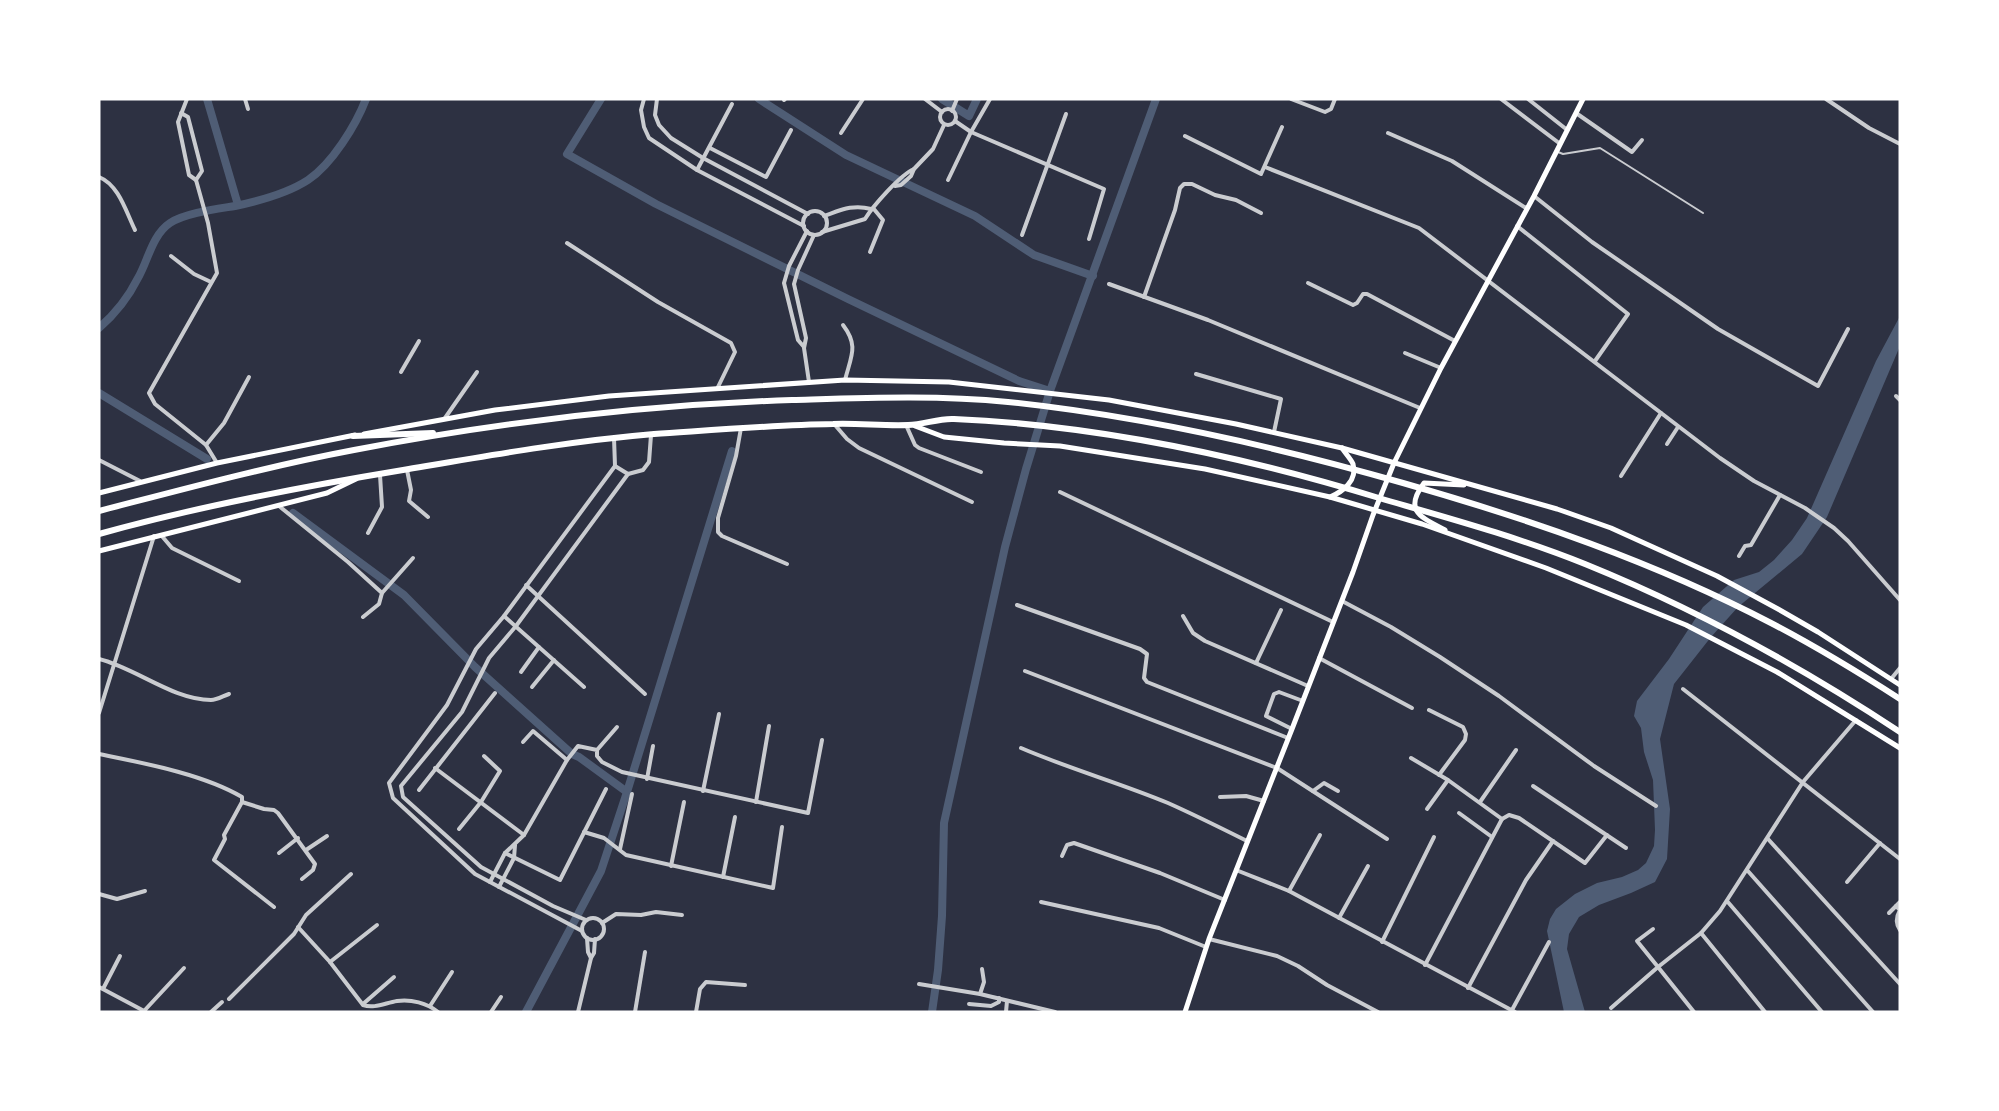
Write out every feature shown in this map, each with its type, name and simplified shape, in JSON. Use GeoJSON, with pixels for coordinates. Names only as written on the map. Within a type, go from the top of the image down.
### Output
{"type":"FeatureCollection","features":[{"type":"Feature","properties":{"kind":"main road"},"geometry":{"type":"LineString","coordinates":[[1185,1012],[1209,939],[1394,463],[1420,408],[1534,196],[1583,99]]}},
{"type":"Feature","properties":{"kind":"main road"},"geometry":{"type":"LineString","coordinates":[[99,494],[217,463],[445,418],[609,396],[845,380],[949,382],[1062,393],[1151,407],[1274,432],[1342,448],[1557,509],[1611,528],[1717,576],[1818,632],[1900,685]]}},
{"type":"Feature","properties":{"kind":"main road"},"geometry":{"type":"LineString","coordinates":[[99,511],[330,455],[459,432],[582,414],[736,402],[870,398],[1004,402],[1100,413],[1271,447],[1478,504],[1595,544],[1706,591],[1769,621],[1900,699]]}},
{"type":"Feature","properties":{"kind":"main road"},"geometry":{"type":"LineString","coordinates":[[915,426],[938,419],[949,419],[1005,422],[1113,434],[1174,446],[1352,490],[1480,528],[1584,564],[1693,612],[1804,671],[1900,732]]}},
{"type":"Feature","properties":{"kind":"main road"},"geometry":{"type":"LineString","coordinates":[[99,534],[159,517],[250,497],[518,451],[615,438],[835,424],[915,426],[944,437],[1060,446],[1205,468],[1330,497],[1375,510],[1546,568],[1686,625],[1735,649],[1856,719],[1900,748]]}},
{"type":"Feature","properties":{"kind":"main road"},"geometry":{"type":"LineString","coordinates":[[353,436],[459,432]]}},
{"type":"Feature","properties":{"kind":"main road"},"geometry":{"type":"LineString","coordinates":[[1330,497],[1346,489],[1353,476],[1354,466],[1342,448]]}},
{"type":"Feature","properties":{"kind":"main road"},"geometry":{"type":"LineString","coordinates":[[99,550],[327,493],[358,478]]}},
{"type":"Feature","properties":{"kind":"main road"},"geometry":{"type":"LineString","coordinates":[[1460,538],[1423,518],[1415,510],[1414,501],[1424,483],[1478,487]]}},
{"type":"Feature","properties":{"kind":"street"},"geometry":{"type":"LineString","coordinates":[[244,99],[248,109]]}},
{"type":"Feature","properties":{"kind":"street"},"geometry":{"type":"LineString","coordinates":[[644,99],[641,110],[649,138],[697,170],[804,226]]}},
{"type":"Feature","properties":{"kind":"street"},"geometry":{"type":"LineString","coordinates":[[657,99],[655,115],[659,125],[671,138],[703,158],[808,214]]}},
{"type":"Feature","properties":{"kind":"street"},"geometry":{"type":"LineString","coordinates":[[841,133],[862,99]]}},
{"type":"Feature","properties":{"kind":"street"},"geometry":{"type":"LineString","coordinates":[[925,99],[942,112]]}},
{"type":"Feature","properties":{"kind":"street"},"geometry":{"type":"LineString","coordinates":[[952,111],[957,99]]}},
{"type":"Feature","properties":{"kind":"street"},"geometry":{"type":"LineString","coordinates":[[948,180],[990,99]]}},
{"type":"Feature","properties":{"kind":"street"},"geometry":{"type":"LineString","coordinates":[[1291,99],[1326,112],[1331,109],[1335,99]]}},
{"type":"Feature","properties":{"kind":"street"},"geometry":{"type":"LineString","coordinates":[[1501,99],[1559,143]]}},
{"type":"Feature","properties":{"kind":"street"},"geometry":{"type":"LineString","coordinates":[[1528,99],[1566,129]]}},
{"type":"Feature","properties":{"kind":"street"},"geometry":{"type":"LineString","coordinates":[[1826,99],[1869,128],[1900,144]]}},
{"type":"Feature","properties":{"kind":"street"},"geometry":{"type":"LineString","coordinates":[[185,100],[178,122],[189,175],[196,180]]}},
{"type":"Feature","properties":{"kind":"street"},"geometry":{"type":"LineString","coordinates":[[697,170],[732,104]]}},
{"type":"Feature","properties":{"kind":"street"},"geometry":{"type":"LineString","coordinates":[[942,112],[952,111]]}},
{"type":"Feature","properties":{"kind":"street"},"geometry":{"type":"LineString","coordinates":[[952,111],[955,121]]}},
{"type":"Feature","properties":{"kind":"street"},"geometry":{"type":"LineString","coordinates":[[181,112],[188,117],[201,171],[196,180],[208,224],[217,273],[149,393],[155,404],[206,445],[217,463]]}},
{"type":"Feature","properties":{"kind":"street"},"geometry":{"type":"LineString","coordinates":[[942,112],[940,119],[944,125]]}},
{"type":"Feature","properties":{"kind":"street"},"geometry":{"type":"LineString","coordinates":[[1576,113],[1630,152],[1633,152],[1642,140]]}},
{"type":"Feature","properties":{"kind":"street"},"geometry":{"type":"LineString","coordinates":[[1022,235],[1066,114]]}},
{"type":"Feature","properties":{"kind":"street"},"geometry":{"type":"LineString","coordinates":[[944,125],[955,121]]}},
{"type":"Feature","properties":{"kind":"street"},"geometry":{"type":"LineString","coordinates":[[955,121],[971,132],[1104,189],[1089,239]]}},
{"type":"Feature","properties":{"kind":"street"},"geometry":{"type":"LineString","coordinates":[[822,232],[827,222],[824,216],[815,211],[808,214],[804,220],[804,226],[807,231],[814,234],[822,232],[865,219],[872,208],[933,148],[944,125]]}},
{"type":"Feature","properties":{"kind":"street"},"geometry":{"type":"LineString","coordinates":[[1185,136],[1261,174],[1282,127]]}},
{"type":"Feature","properties":{"kind":"street"},"geometry":{"type":"LineString","coordinates":[[710,148],[766,177],[791,130]]}},
{"type":"Feature","properties":{"kind":"street"},"geometry":{"type":"LineString","coordinates":[[1388,132],[1452,161],[1526,208]]}},
{"type":"Feature","properties":{"kind":"street"},"geometry":{"type":"LineString","coordinates":[[1265,167],[1410,223],[1595,361],[1678,427],[1754,481],[1804,508],[1848,541],[1900,600]]}},
{"type":"Feature","properties":{"kind":"street"},"geometry":{"type":"LineString","coordinates":[[99,177],[110,183],[116,190],[135,230]]}},
{"type":"Feature","properties":{"kind":"street"},"geometry":{"type":"LineString","coordinates":[[1144,297],[1180,188],[1184,184],[1192,184],[1215,195],[1236,200],[1262,213]]}},
{"type":"Feature","properties":{"kind":"street"},"geometry":{"type":"LineString","coordinates":[[1534,196],[1592,242],[1718,329],[1818,386],[1848,329]]}},
{"type":"Feature","properties":{"kind":"street"},"geometry":{"type":"LineString","coordinates":[[824,216],[852,206],[872,208],[883,220],[870,252]]}},
{"type":"Feature","properties":{"kind":"street"},"geometry":{"type":"LineString","coordinates":[[1517,226],[1628,314],[1595,361]]}},
{"type":"Feature","properties":{"kind":"street"},"geometry":{"type":"LineString","coordinates":[[804,348],[798,340],[784,283],[789,266],[807,231]]}},
{"type":"Feature","properties":{"kind":"street"},"geometry":{"type":"LineString","coordinates":[[809,381],[804,348],[806,338],[794,284],[814,234]]}},
{"type":"Feature","properties":{"kind":"street"},"geometry":{"type":"LineString","coordinates":[[567,243],[658,302],[731,343],[735,352],[718,387]]}},
{"type":"Feature","properties":{"kind":"street"},"geometry":{"type":"LineString","coordinates":[[171,256],[194,274],[212,282]]}},
{"type":"Feature","properties":{"kind":"street"},"geometry":{"type":"LineString","coordinates":[[1308,283],[1353,305],[1363,294],[1367,294],[1455,341]]}},
{"type":"Feature","properties":{"kind":"street"},"geometry":{"type":"LineString","coordinates":[[1109,284],[1208,320],[1420,408]]}},
{"type":"Feature","properties":{"kind":"street"},"geometry":{"type":"LineString","coordinates":[[843,325],[854,343],[845,380]]}},
{"type":"Feature","properties":{"kind":"street"},"geometry":{"type":"LineString","coordinates":[[401,372],[419,341]]}},
{"type":"Feature","properties":{"kind":"street"},"geometry":{"type":"LineString","coordinates":[[1405,353],[1441,368]]}},
{"type":"Feature","properties":{"kind":"street"},"geometry":{"type":"LineString","coordinates":[[445,418],[477,372]]}},
{"type":"Feature","properties":{"kind":"street"},"geometry":{"type":"LineString","coordinates":[[1196,374],[1281,399],[1274,432]]}},
{"type":"Feature","properties":{"kind":"street"},"geometry":{"type":"LineString","coordinates":[[206,445],[224,423],[249,377]]}},
{"type":"Feature","properties":{"kind":"street"},"geometry":{"type":"LineString","coordinates":[[1896,396],[1900,400]]}},
{"type":"Feature","properties":{"kind":"street"},"geometry":{"type":"LineString","coordinates":[[1621,476],[1661,413]]}},
{"type":"Feature","properties":{"kind":"street"},"geometry":{"type":"LineString","coordinates":[[835,424],[847,439],[859,448],[972,502]]}},
{"type":"Feature","properties":{"kind":"street"},"geometry":{"type":"LineString","coordinates":[[906,425],[915,445],[919,448],[981,472]]}},
{"type":"Feature","properties":{"kind":"street"},"geometry":{"type":"LineString","coordinates":[[1667,444],[1678,427]]}},
{"type":"Feature","properties":{"kind":"street"},"geometry":{"type":"LineString","coordinates":[[741,429],[736,456],[718,518],[718,532],[722,536],[787,564]]}},
{"type":"Feature","properties":{"kind":"street"},"geometry":{"type":"LineString","coordinates":[[602,923],[593,918],[586,920],[553,906],[482,867],[403,797],[401,786],[462,712],[489,658],[516,626],[628,474],[643,470],[649,462],[651,435]]}},
{"type":"Feature","properties":{"kind":"street"},"geometry":{"type":"LineString","coordinates":[[591,958],[587,938],[582,931],[474,874],[393,798],[389,783],[447,705],[476,649],[504,616],[615,466],[615,438]]}},
{"type":"Feature","properties":{"kind":"street"},"geometry":{"type":"LineString","coordinates":[[99,460],[141,482]]}},
{"type":"Feature","properties":{"kind":"street"},"geometry":{"type":"LineString","coordinates":[[615,466],[628,474]]}},
{"type":"Feature","properties":{"kind":"street"},"geometry":{"type":"LineString","coordinates":[[407,469],[411,490],[409,501],[428,517]]}},
{"type":"Feature","properties":{"kind":"street"},"geometry":{"type":"LineString","coordinates":[[368,533],[382,507],[380,474]]}},
{"type":"Feature","properties":{"kind":"street"},"geometry":{"type":"LineString","coordinates":[[1060,492],[1333,622]]}},
{"type":"Feature","properties":{"kind":"street"},"geometry":{"type":"LineString","coordinates":[[1739,556],[1745,546],[1751,545],[1780,495]]}},
{"type":"Feature","properties":{"kind":"street"},"geometry":{"type":"LineString","coordinates":[[278,505],[382,593]]}},
{"type":"Feature","properties":{"kind":"street"},"geometry":{"type":"LineString","coordinates":[[99,713],[100,704],[157,535],[172,548],[239,581]]}},
{"type":"Feature","properties":{"kind":"street"},"geometry":{"type":"LineString","coordinates":[[363,617],[379,604],[382,593],[413,558]]}},
{"type":"Feature","properties":{"kind":"street"},"geometry":{"type":"LineString","coordinates":[[526,585],[645,694]]}},
{"type":"Feature","properties":{"kind":"street"},"geometry":{"type":"LineString","coordinates":[[1342,601],[1391,627],[1480,683],[1594,766],[1656,806]]}},
{"type":"Feature","properties":{"kind":"street"},"geometry":{"type":"LineString","coordinates":[[1017,605],[1140,649],[1147,654],[1144,678],[1148,682],[1289,738]]}},
{"type":"Feature","properties":{"kind":"street"},"geometry":{"type":"LineString","coordinates":[[1256,663],[1281,610]]}},
{"type":"Feature","properties":{"kind":"street"},"geometry":{"type":"LineString","coordinates":[[504,616],[584,687]]}},
{"type":"Feature","properties":{"kind":"street"},"geometry":{"type":"LineString","coordinates":[[1183,616],[1189,628],[1198,637],[1308,686]]}},
{"type":"Feature","properties":{"kind":"street"},"geometry":{"type":"LineString","coordinates":[[521,672],[539,647]]}},
{"type":"Feature","properties":{"kind":"street"},"geometry":{"type":"LineString","coordinates":[[1319,658],[1412,708]]}},
{"type":"Feature","properties":{"kind":"street"},"geometry":{"type":"LineString","coordinates":[[99,659],[114,663],[193,698],[213,700],[229,694]]}},
{"type":"Feature","properties":{"kind":"street"},"geometry":{"type":"LineString","coordinates":[[532,687],[554,660]]}},
{"type":"Feature","properties":{"kind":"street"},"geometry":{"type":"LineString","coordinates":[[1891,679],[1900,669]]}},
{"type":"Feature","properties":{"kind":"street"},"geometry":{"type":"LineString","coordinates":[[1025,671],[1277,768],[1387,839]]}},
{"type":"Feature","properties":{"kind":"street"},"geometry":{"type":"LineString","coordinates":[[1683,689],[1900,859]]}},
{"type":"Feature","properties":{"kind":"street"},"geometry":{"type":"LineString","coordinates":[[1292,729],[1269,718],[1266,714],[1277,692],[1303,701]]}},
{"type":"Feature","properties":{"kind":"street"},"geometry":{"type":"LineString","coordinates":[[418,790],[495,693]]}},
{"type":"Feature","properties":{"kind":"street"},"geometry":{"type":"LineString","coordinates":[[1429,710],[1463,728],[1466,734],[1465,741],[1439,775]]}},
{"type":"Feature","properties":{"kind":"street"},"geometry":{"type":"LineString","coordinates":[[703,791],[719,714]]}},
{"type":"Feature","properties":{"kind":"street"},"geometry":{"type":"LineString","coordinates":[[1611,1008],[1701,933],[1727,901],[1803,782],[1856,719]]}},
{"type":"Feature","properties":{"kind":"street"},"geometry":{"type":"LineString","coordinates":[[616,726],[597,750],[597,756],[602,762],[622,772],[808,813],[822,740]]}},
{"type":"Feature","properties":{"kind":"street"},"geometry":{"type":"LineString","coordinates":[[756,802],[769,726]]}},
{"type":"Feature","properties":{"kind":"street"},"geometry":{"type":"LineString","coordinates":[[523,742],[532,731],[567,759]]}},
{"type":"Feature","properties":{"kind":"street"},"geometry":{"type":"LineString","coordinates":[[490,882],[505,853],[524,835],[567,759],[578,746],[597,750]]}},
{"type":"Feature","properties":{"kind":"street"},"geometry":{"type":"LineString","coordinates":[[647,779],[653,746]]}},
{"type":"Feature","properties":{"kind":"street"},"geometry":{"type":"LineString","coordinates":[[1021,748],[1168,803],[1247,842]]}},
{"type":"Feature","properties":{"kind":"street"},"geometry":{"type":"LineString","coordinates":[[1480,802],[1516,750]]}},
{"type":"Feature","properties":{"kind":"street"},"geometry":{"type":"LineString","coordinates":[[99,754],[146,764],[213,783],[240,795],[243,802],[264,810],[274,810],[298,838],[315,864],[313,870],[302,879]]}},
{"type":"Feature","properties":{"kind":"street"},"geometry":{"type":"LineString","coordinates":[[459,829],[481,802],[500,771],[484,756]]}},
{"type":"Feature","properties":{"kind":"street"},"geometry":{"type":"LineString","coordinates":[[1411,758],[1448,780],[1502,819]]}},
{"type":"Feature","properties":{"kind":"street"},"geometry":{"type":"LineString","coordinates":[[435,768],[524,835]]}},
{"type":"Feature","properties":{"kind":"street"},"geometry":{"type":"LineString","coordinates":[[1427,809],[1448,780]]}},
{"type":"Feature","properties":{"kind":"street"},"geometry":{"type":"LineString","coordinates":[[1313,791],[1323,783],[1338,791]]}},
{"type":"Feature","properties":{"kind":"street"},"geometry":{"type":"LineString","coordinates":[[1533,786],[1626,848]]}},
{"type":"Feature","properties":{"kind":"street"},"geometry":{"type":"LineString","coordinates":[[505,853],[560,880],[606,789]]}},
{"type":"Feature","properties":{"kind":"street"},"geometry":{"type":"LineString","coordinates":[[620,849],[632,794]]}},
{"type":"Feature","properties":{"kind":"street"},"geometry":{"type":"LineString","coordinates":[[1220,797],[1246,796],[1264,801]]}},
{"type":"Feature","properties":{"kind":"street"},"geometry":{"type":"LineString","coordinates":[[243,802],[224,835],[225,839],[214,860],[274,907]]}},
{"type":"Feature","properties":{"kind":"street"},"geometry":{"type":"LineString","coordinates":[[671,866],[684,802]]}},
{"type":"Feature","properties":{"kind":"street"},"geometry":{"type":"LineString","coordinates":[[1460,813],[1492,837]]}},
{"type":"Feature","properties":{"kind":"street"},"geometry":{"type":"LineString","coordinates":[[1425,965],[1502,819],[1509,815],[1514,816],[1585,863],[1607,835]]}},
{"type":"Feature","properties":{"kind":"street"},"geometry":{"type":"LineString","coordinates":[[723,877],[735,817]]}},
{"type":"Feature","properties":{"kind":"street"},"geometry":{"type":"LineString","coordinates":[[584,832],[604,838],[626,855],[772,888],[782,827]]}},
{"type":"Feature","properties":{"kind":"street"},"geometry":{"type":"LineString","coordinates":[[1289,891],[1320,835]]}},
{"type":"Feature","properties":{"kind":"street"},"geometry":{"type":"LineString","coordinates":[[306,850],[327,836]]}},
{"type":"Feature","properties":{"kind":"street"},"geometry":{"type":"LineString","coordinates":[[1382,942],[1434,837]]}},
{"type":"Feature","properties":{"kind":"street"},"geometry":{"type":"LineString","coordinates":[[279,853],[298,838]]}},
{"type":"Feature","properties":{"kind":"street"},"geometry":{"type":"LineString","coordinates":[[1768,839],[1900,984]]}},
{"type":"Feature","properties":{"kind":"street"},"geometry":{"type":"LineString","coordinates":[[1468,988],[1527,880],[1553,841]]}},
{"type":"Feature","properties":{"kind":"street"},"geometry":{"type":"LineString","coordinates":[[1062,856],[1067,845],[1074,843],[1160,873],[1225,900]]}},
{"type":"Feature","properties":{"kind":"street"},"geometry":{"type":"LineString","coordinates":[[1847,882],[1880,843]]}},
{"type":"Feature","properties":{"kind":"street"},"geometry":{"type":"LineString","coordinates":[[499,887],[514,858],[515,845]]}},
{"type":"Feature","properties":{"kind":"street"},"geometry":{"type":"LineString","coordinates":[[1339,918],[1368,866]]}},
{"type":"Feature","properties":{"kind":"street"},"geometry":{"type":"LineString","coordinates":[[1236,870],[1289,891],[1514,1011],[1549,942]]}},
{"type":"Feature","properties":{"kind":"street"},"geometry":{"type":"LineString","coordinates":[[1747,870],[1873,1012]]}},
{"type":"Feature","properties":{"kind":"street"},"geometry":{"type":"LineString","coordinates":[[229,999],[294,934],[306,915],[351,874]]}},
{"type":"Feature","properties":{"kind":"street"},"geometry":{"type":"LineString","coordinates":[[99,894],[117,899],[145,891]]}},
{"type":"Feature","properties":{"kind":"street"},"geometry":{"type":"LineString","coordinates":[[1727,901],[1822,1012]]}},
{"type":"Feature","properties":{"kind":"street"},"geometry":{"type":"LineString","coordinates":[[1041,902],[1159,928],[1206,947]]}},
{"type":"Feature","properties":{"kind":"street"},"geometry":{"type":"LineString","coordinates":[[1889,913],[1900,902]]}},
{"type":"Feature","properties":{"kind":"street"},"geometry":{"type":"LineString","coordinates":[[1896,906],[1899,910],[1897,925],[1900,930]]}},
{"type":"Feature","properties":{"kind":"street"},"geometry":{"type":"LineString","coordinates":[[602,923],[616,915],[641,915],[656,912],[682,915]]}},
{"type":"Feature","properties":{"kind":"street"},"geometry":{"type":"LineString","coordinates":[[582,931],[586,920]]}},
{"type":"Feature","properties":{"kind":"street"},"geometry":{"type":"LineString","coordinates":[[587,938],[595,939],[603,933],[602,923]]}},
{"type":"Feature","properties":{"kind":"street"},"geometry":{"type":"LineString","coordinates":[[330,962],[377,925]]}},
{"type":"Feature","properties":{"kind":"street"},"geometry":{"type":"LineString","coordinates":[[298,927],[330,962],[363,1005],[371,1007],[399,1000],[430,1006],[436,1012]]}},
{"type":"Feature","properties":{"kind":"street"},"geometry":{"type":"LineString","coordinates":[[1653,928],[1637,941],[1694,1012]]}},
{"type":"Feature","properties":{"kind":"street"},"geometry":{"type":"LineString","coordinates":[[1701,933],[1765,1012]]}},
{"type":"Feature","properties":{"kind":"street"},"geometry":{"type":"LineString","coordinates":[[578,1012],[594,952],[595,939]]}},
{"type":"Feature","properties":{"kind":"street"},"geometry":{"type":"LineString","coordinates":[[1209,939],[1277,956],[1378,1012]]}},
{"type":"Feature","properties":{"kind":"street"},"geometry":{"type":"LineString","coordinates":[[635,1012],[645,952]]}},
{"type":"Feature","properties":{"kind":"street"},"geometry":{"type":"LineString","coordinates":[[120,956],[101,988],[145,1011],[184,968]]}},
{"type":"Feature","properties":{"kind":"street"},"geometry":{"type":"LineString","coordinates":[[980,994],[984,982],[982,969]]}},
{"type":"Feature","properties":{"kind":"street"},"geometry":{"type":"LineString","coordinates":[[430,1006],[452,972]]}},
{"type":"Feature","properties":{"kind":"street"},"geometry":{"type":"LineString","coordinates":[[363,1005],[394,977]]}},
{"type":"Feature","properties":{"kind":"street"},"geometry":{"type":"LineString","coordinates":[[696,1012],[700,989],[706,982],[745,985]]}},
{"type":"Feature","properties":{"kind":"street"},"geometry":{"type":"LineString","coordinates":[[919,984],[999,998],[1051,1012]]}},
{"type":"Feature","properties":{"kind":"street"},"geometry":{"type":"LineString","coordinates":[[490,1012],[501,997]]}},
{"type":"Feature","properties":{"kind":"street"},"geometry":{"type":"LineString","coordinates":[[969,1004],[991,1006],[999,1002],[999,998]]}},
{"type":"Feature","properties":{"kind":"street"},"geometry":{"type":"LineString","coordinates":[[1006,1012],[1007,1001]]}},
{"type":"Feature","properties":{"kind":"street"},"geometry":{"type":"LineString","coordinates":[[211,1012],[222,1002]]}},
{"type":"Feature","properties":{"kind":"lane"},"geometry":{"type":"LineString","coordinates":[[1556,150],[1563,154],[1600,148],[1703,213]]}},
{"type":"Feature","properties":{"kind":"water"},"geometry":{"type":"Polygon","coordinates":[[[1900,316],[1900,346],[1827,517],[1802,554],[1738,607],[1674,684],[1660,739],[1670,809],[1667,859],[1655,882],[1599,905],[1579,917],[1569,934],[1567,949],[1585,1012],[1564,1012],[1547,931],[1550,919],[1556,909],[1575,894],[1597,883],[1622,877],[1638,870],[1646,863],[1654,846],[1653,780],[1644,752],[1641,728],[1634,716],[1637,701],[1669,659],[1703,607],[1734,580],[1759,572],[1774,560],[1792,540],[1807,518],[1876,361],[1900,316]]]}},
{"type":"Feature","properties":{"kind":"waterway"},"geometry":{"type":"LineString","coordinates":[[207,99],[238,205]]}},
{"type":"Feature","properties":{"kind":"waterway"},"geometry":{"type":"LineString","coordinates":[[99,328],[130,292],[155,241],[164,228],[184,217],[263,199],[292,189],[308,180],[326,164],[342,143],[366,99]]}},
{"type":"Feature","properties":{"kind":"waterway"},"geometry":{"type":"LineString","coordinates":[[601,99],[567,154],[656,204],[848,299],[1019,381],[1050,391]]}},
{"type":"Feature","properties":{"kind":"waterway"},"geometry":{"type":"LineString","coordinates":[[759,99],[846,155],[975,216],[1034,255],[1093,276]]}},
{"type":"Feature","properties":{"kind":"waterway"},"geometry":{"type":"LineString","coordinates":[[942,99],[969,116],[977,99]]}},
{"type":"Feature","properties":{"kind":"waterway"},"geometry":{"type":"LineString","coordinates":[[932,1012],[942,916],[944,823],[1005,547],[1050,391],[1156,99]]}},
{"type":"Feature","properties":{"kind":"waterway"},"geometry":{"type":"LineString","coordinates":[[99,393],[207,459]]}},
{"type":"Feature","properties":{"kind":"waterway"},"geometry":{"type":"LineString","coordinates":[[526,1012],[601,871],[732,451]]}},
{"type":"Feature","properties":{"kind":"waterway"},"geometry":{"type":"LineString","coordinates":[[293,513],[404,595],[475,667],[572,754],[627,792]]}}]}
